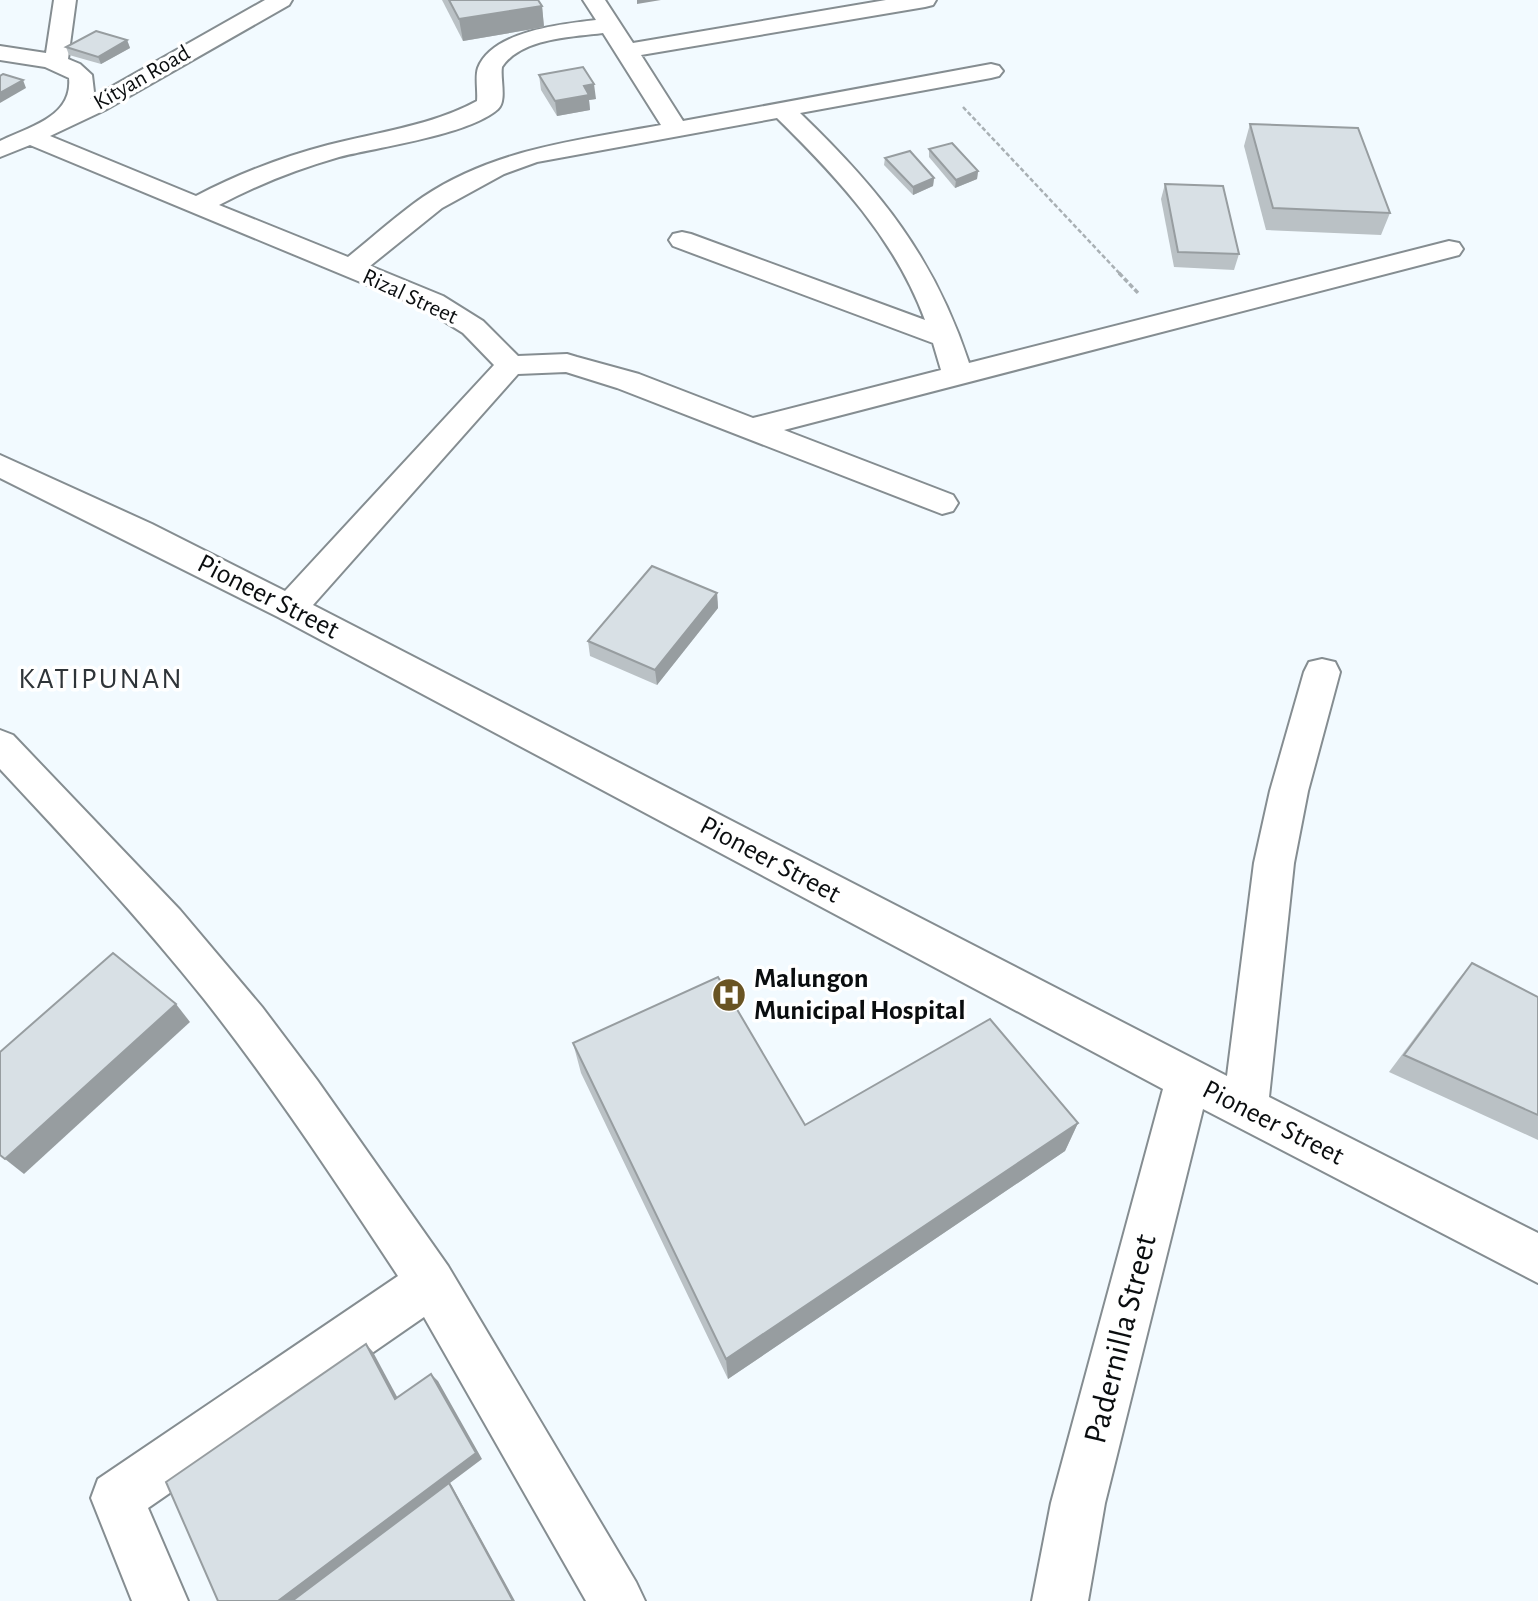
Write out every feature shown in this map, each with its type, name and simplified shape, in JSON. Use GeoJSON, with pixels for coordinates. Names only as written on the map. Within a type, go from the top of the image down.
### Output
{"type":"FeatureCollection","features":[{"type":"Feature","properties":{"kind":"street"},"geometry":{"type":"LineString","coordinates":[[56,63],[65,0]]}},
{"type":"Feature","properties":{"kind":"street","name":"Kityan Road"},"geometry":{"type":"LineString","coordinates":[[0,149],[64,121],[281,0]]}},
{"type":"Feature","properties":{"kind":"street"},"geometry":{"type":"LineString","coordinates":[[594,0],[675,128]]}},
{"type":"Feature","properties":{"kind":"street"},"geometry":{"type":"LineString","coordinates":[[626,51],[925,0]]}},
{"type":"Feature","properties":{"kind":"street"},"geometry":{"type":"LineString","coordinates":[[198,205],[230,188],[296,162],[447,124],[474,114],[489,104],[489,68],[496,56],[513,46],[537,38],[610,25]]}},
{"type":"Feature","properties":{"kind":"street"},"geometry":{"type":"LineString","coordinates":[[0,53],[56,63],[71,68],[80,75],[82,92],[64,121]]}},
{"type":"Feature","properties":{"kind":"street"},"geometry":{"type":"LineString","coordinates":[[350,269],[433,202],[495,169],[554,150],[991,71]]}},
{"type":"Feature","properties":{"kind":"street"},"geometry":{"type":"LineString","coordinates":[[782,108],[852,180],[899,242],[928,290],[957,373]]}},
{"type":"Feature","properties":{"kind":"street","name":"Rizal Street"},"geometry":{"type":"LineString","coordinates":[[31,136],[451,312],[494,345],[510,365]]}},
{"type":"Feature","properties":{"kind":"street"},"geometry":{"type":"LineString","coordinates":[[682,240],[946,338]]}},
{"type":"Feature","properties":{"kind":"street"},"geometry":{"type":"LineString","coordinates":[[751,429],[957,373],[1166,323],[1448,249]]}},
{"type":"Feature","properties":{"kind":"street"},"geometry":{"type":"LineString","coordinates":[[290,608],[510,365],[567,363],[628,381],[942,503]]}},
{"type":"Feature","properties":{"kind":"street","name":"Pioneer Street"},"geometry":{"type":"LineString","coordinates":[[0,465],[290,608],[1188,1079],[1538,1259]]}},
{"type":"Feature","properties":{"kind":"street"},"geometry":{"type":"LineString","coordinates":[[1245,1108],[1274,863],[1289,791],[1322,672]]}},
{"type":"Feature","properties":{"kind":"street"},"geometry":{"type":"LineString","coordinates":[[0,744],[217,984],[315,1111],[431,1283],[617,1601]]}},
{"type":"Feature","properties":{"kind":"street","name":"Padernilla Street"},"geometry":{"type":"LineString","coordinates":[[1060,1601],[1078,1503],[1188,1079]]}},
{"type":"Feature","properties":{"kind":"street"},"geometry":{"type":"LineString","coordinates":[[160,1601],[117,1498],[431,1283]]}},
{"type":"Feature","properties":{"kind":"path"},"geometry":{"type":"LineString","coordinates":[[938,81],[1166,323]]}},
{"type":"Feature","properties":{"kind":"building"},"geometry":{"type":"Polygon","coordinates":[[[449,0],[538,0],[542,6],[459,19],[449,0]]]}},
{"type":"Feature","properties":{"kind":"building"},"geometry":{"type":"Polygon","coordinates":[[[96,31],[127,40],[98,57],[66,47],[96,31]]]}},
{"type":"Feature","properties":{"kind":"building"},"geometry":{"type":"Polygon","coordinates":[[[583,67],[594,84],[584,86],[589,95],[555,101],[539,75],[583,67]]]}},
{"type":"Feature","properties":{"kind":"building"},"geometry":{"type":"Polygon","coordinates":[[[3,74],[23,80],[0,93],[0,76],[3,74]]]}},
{"type":"Feature","properties":{"kind":"building"},"geometry":{"type":"Polygon","coordinates":[[[1250,124],[1358,128],[1390,213],[1273,208],[1250,124]]]}},
{"type":"Feature","properties":{"kind":"building"},"geometry":{"type":"Polygon","coordinates":[[[952,143],[978,171],[956,180],[929,149],[952,143]]]}},
{"type":"Feature","properties":{"kind":"building"},"geometry":{"type":"Polygon","coordinates":[[[910,151],[934,178],[913,187],[885,158],[910,151]]]}},
{"type":"Feature","properties":{"kind":"building"},"geometry":{"type":"Polygon","coordinates":[[[1165,184],[1223,186],[1239,254],[1178,252],[1165,184]]]}},
{"type":"Feature","properties":{"kind":"building"},"geometry":{"type":"Polygon","coordinates":[[[652,566],[717,593],[655,670],[588,641],[652,566]]]}},
{"type":"Feature","properties":{"kind":"building"},"geometry":{"type":"Polygon","coordinates":[[[113,953],[176,1004],[5,1159],[0,1155],[0,1052],[113,953]]]}},
{"type":"Feature","properties":{"kind":"building"},"geometry":{"type":"Polygon","coordinates":[[[1472,963],[1538,997],[1538,1115],[1404,1055],[1472,963]]]}},
{"type":"Feature","properties":{"kind":"building"},"geometry":{"type":"Polygon","coordinates":[[[718,977],[805,1125],[990,1019],[1078,1123],[726,1359],[573,1043],[718,977]]]}},
{"type":"Feature","properties":{"kind":"building"},"geometry":{"type":"Polygon","coordinates":[[[366,1344],[395,1399],[431,1374],[476,1453],[278,1601],[218,1601],[166,1482],[366,1344]]]}},
{"type":"Feature","properties":{"kind":"building"},"geometry":{"type":"Polygon","coordinates":[[[449,1483],[513,1601],[292,1601],[449,1483]]]}},
{"type":"Feature","properties":{"kind":"place","name":"Malungon Municipal Hospital"},"geometry":{"type":"Point","coordinates":[729,995]}},
{"type":"Feature","properties":{"kind":"district","name":"KATIPUNAN"},"geometry":{"type":"Point","coordinates":[101,679]}}]}
